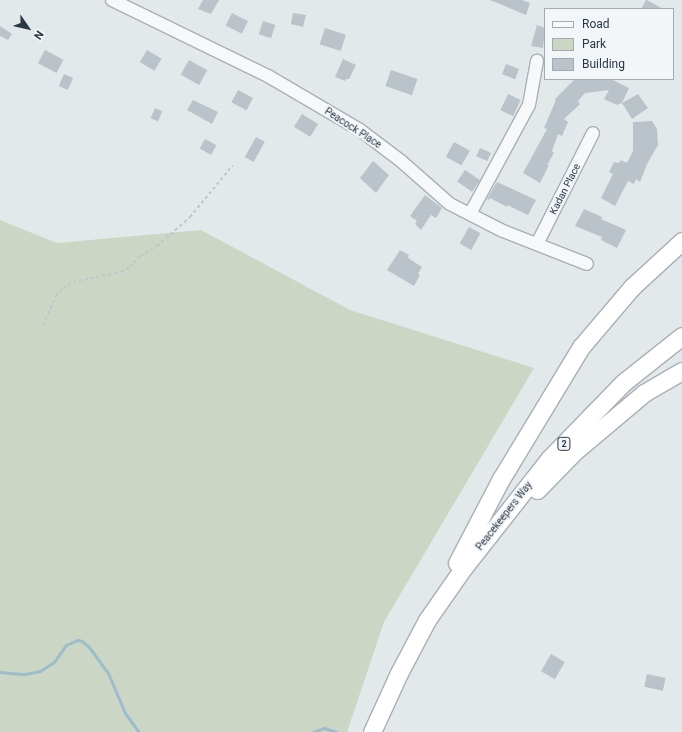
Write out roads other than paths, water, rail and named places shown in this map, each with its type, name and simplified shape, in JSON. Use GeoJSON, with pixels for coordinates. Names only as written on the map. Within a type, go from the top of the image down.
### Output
{"type":"FeatureCollection","features":[{"type":"Feature","properties":{"kind":"highway"},"geometry":{"type":"LineString","coordinates":[[427,620],[502,479],[580,347],[632,287],[682,241]]}},
{"type":"Feature","properties":{"kind":"highway","name":"Peacekeepers Way"},"geometry":{"type":"LineString","coordinates":[[372,732],[427,620],[464,568],[549,459],[624,382],[682,336]]}},
{"type":"Feature","properties":{"kind":"highway"},"geometry":{"type":"LineString","coordinates":[[464,568],[574,452],[644,393],[682,371]]}},
{"type":"Feature","properties":{"kind":"street","name":"Peacock Place"},"geometry":{"type":"LineString","coordinates":[[112,0],[268,76],[360,130],[401,161],[450,204],[503,231],[587,264]]}},
{"type":"Feature","properties":{"kind":"street"},"geometry":{"type":"LineString","coordinates":[[470,214],[529,105],[537,61]]}},
{"type":"Feature","properties":{"kind":"street","name":"Kadan Place"},"geometry":{"type":"LineString","coordinates":[[537,244],[593,133]]}},
{"type":"Feature","properties":{"kind":"waterway"},"geometry":{"type":"LineString","coordinates":[[0,672],[25,674],[40,671],[54,662],[66,645],[77,640],[82,641],[89,647],[108,673],[125,713],[139,732]]}},
{"type":"Feature","properties":{"kind":"waterway"},"geometry":{"type":"LineString","coordinates":[[313,732],[324,728],[336,732]]}}]}
